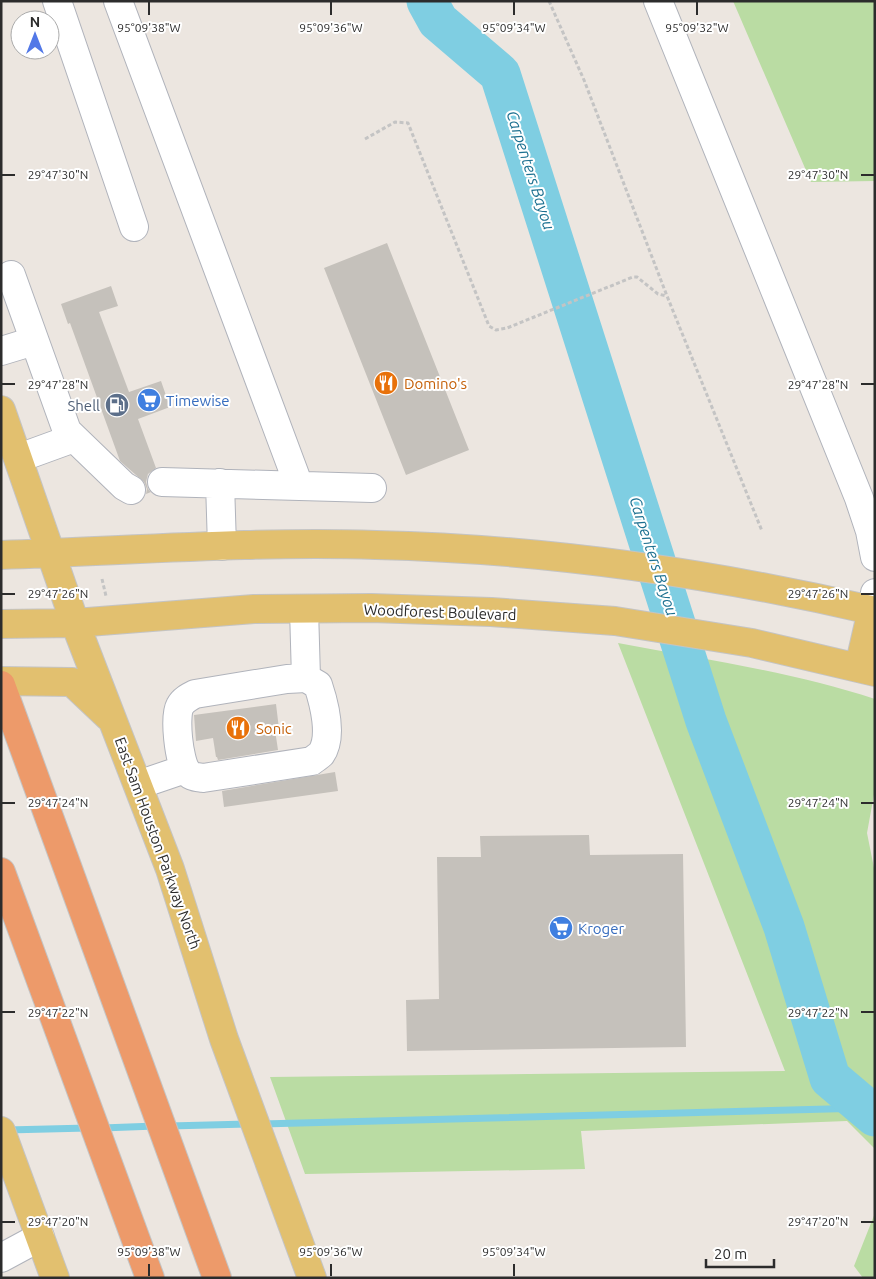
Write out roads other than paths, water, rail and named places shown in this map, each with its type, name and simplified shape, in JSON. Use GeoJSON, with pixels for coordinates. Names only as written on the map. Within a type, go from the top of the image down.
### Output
{"type":"FeatureCollection","features":[{"type":"Feature","properties":{"kind":"highway"},"geometry":{"type":"LineString","coordinates":[[1,685],[217,1278]]}},
{"type":"Feature","properties":{"kind":"highway"},"geometry":{"type":"LineString","coordinates":[[1,872],[150,1278]]}},
{"type":"Feature","properties":{"kind":"main road","name":"East Sam Houston Parkway North"},"geometry":{"type":"LineString","coordinates":[[1,410],[12,461],[52,554],[75,622],[170,869],[224,1039],[312,1278]]}},
{"type":"Feature","properties":{"kind":"main road"},"geometry":{"type":"LineString","coordinates":[[1,555],[222,546],[377,544],[531,554],[668,570],[874,605],[867,670]]}},
{"type":"Feature","properties":{"kind":"main road","name":"Woodforest Boulevard"},"geometry":{"type":"LineString","coordinates":[[1,624],[75,622],[254,609],[371,608],[491,612],[615,621],[752,643],[867,670]]}},
{"type":"Feature","properties":{"kind":"main road"},"geometry":{"type":"LineString","coordinates":[[1,681],[72,682],[115,724]]}},
{"type":"Feature","properties":{"kind":"main road"},"geometry":{"type":"LineString","coordinates":[[1,1131],[55,1278]]}},
{"type":"Feature","properties":{"kind":"lane"},"geometry":{"type":"LineString","coordinates":[[57,1],[134,227]]}},
{"type":"Feature","properties":{"kind":"lane"},"geometry":{"type":"LineString","coordinates":[[118,1],[299,486]]}},
{"type":"Feature","properties":{"kind":"lane"},"geometry":{"type":"LineString","coordinates":[[658,1],[859,498],[870,530],[875,557]]}},
{"type":"Feature","properties":{"kind":"lane"},"geometry":{"type":"LineString","coordinates":[[11,275],[67,431],[124,486],[131,490]]}},
{"type":"Feature","properties":{"kind":"lane"},"geometry":{"type":"LineString","coordinates":[[1,351],[34,341]]}},
{"type":"Feature","properties":{"kind":"lane"},"geometry":{"type":"LineString","coordinates":[[12,461],[74,438]]}},
{"type":"Feature","properties":{"kind":"lane"},"geometry":{"type":"LineString","coordinates":[[162,482],[372,488]]}},
{"type":"Feature","properties":{"kind":"lane"},"geometry":{"type":"LineString","coordinates":[[220,484],[222,546]]}},
{"type":"Feature","properties":{"kind":"lane"},"geometry":{"type":"LineString","coordinates":[[304,609],[306,678]]}},
{"type":"Feature","properties":{"kind":"lane"},"geometry":{"type":"LineString","coordinates":[[306,678],[318,685],[323,701],[327,732],[320,754],[312,761],[203,778],[194,777],[185,769],[179,743],[177,714],[180,706],[187,698],[195,694],[286,679],[306,678]]}},
{"type":"Feature","properties":{"kind":"lane"},"geometry":{"type":"LineString","coordinates":[[138,785],[185,769]]}},
{"type":"Feature","properties":{"kind":"lane"},"geometry":{"type":"LineString","coordinates":[[1,1258],[40,1237]]}},
{"type":"Feature","properties":{"kind":"waterway","name":"Carpenters Bayou"},"geometry":{"type":"LineString","coordinates":[[427,1],[438,21],[500,74],[706,721],[784,927],[830,1078],[875,1116]]}},
{"type":"Feature","properties":{"kind":"waterway"},"geometry":{"type":"LineString","coordinates":[[262,1124],[866,1108]]}},
{"type":"Feature","properties":{"kind":"waterway"},"geometry":{"type":"LineString","coordinates":[[169,1126],[248,1124]]}},
{"type":"Feature","properties":{"kind":"waterway"},"geometry":{"type":"LineString","coordinates":[[102,1128],[156,1126]]}},
{"type":"Feature","properties":{"kind":"waterway"},"geometry":{"type":"LineString","coordinates":[[7,1130],[88,1128]]}},
{"type":"Feature","properties":{"kind":"place","name":"Domino's"},"geometry":{"type":"Point","coordinates":[386,383]}},
{"type":"Feature","properties":{"kind":"place","name":"Timewise"},"geometry":{"type":"Point","coordinates":[149,400]}},
{"type":"Feature","properties":{"kind":"place","name":"Shell"},"geometry":{"type":"Point","coordinates":[117,405]}},
{"type":"Feature","properties":{"kind":"place","name":"Sonic"},"geometry":{"type":"Point","coordinates":[238,728]}},
{"type":"Feature","properties":{"kind":"place","name":"Kroger"},"geometry":{"type":"Point","coordinates":[561,928]}}]}
